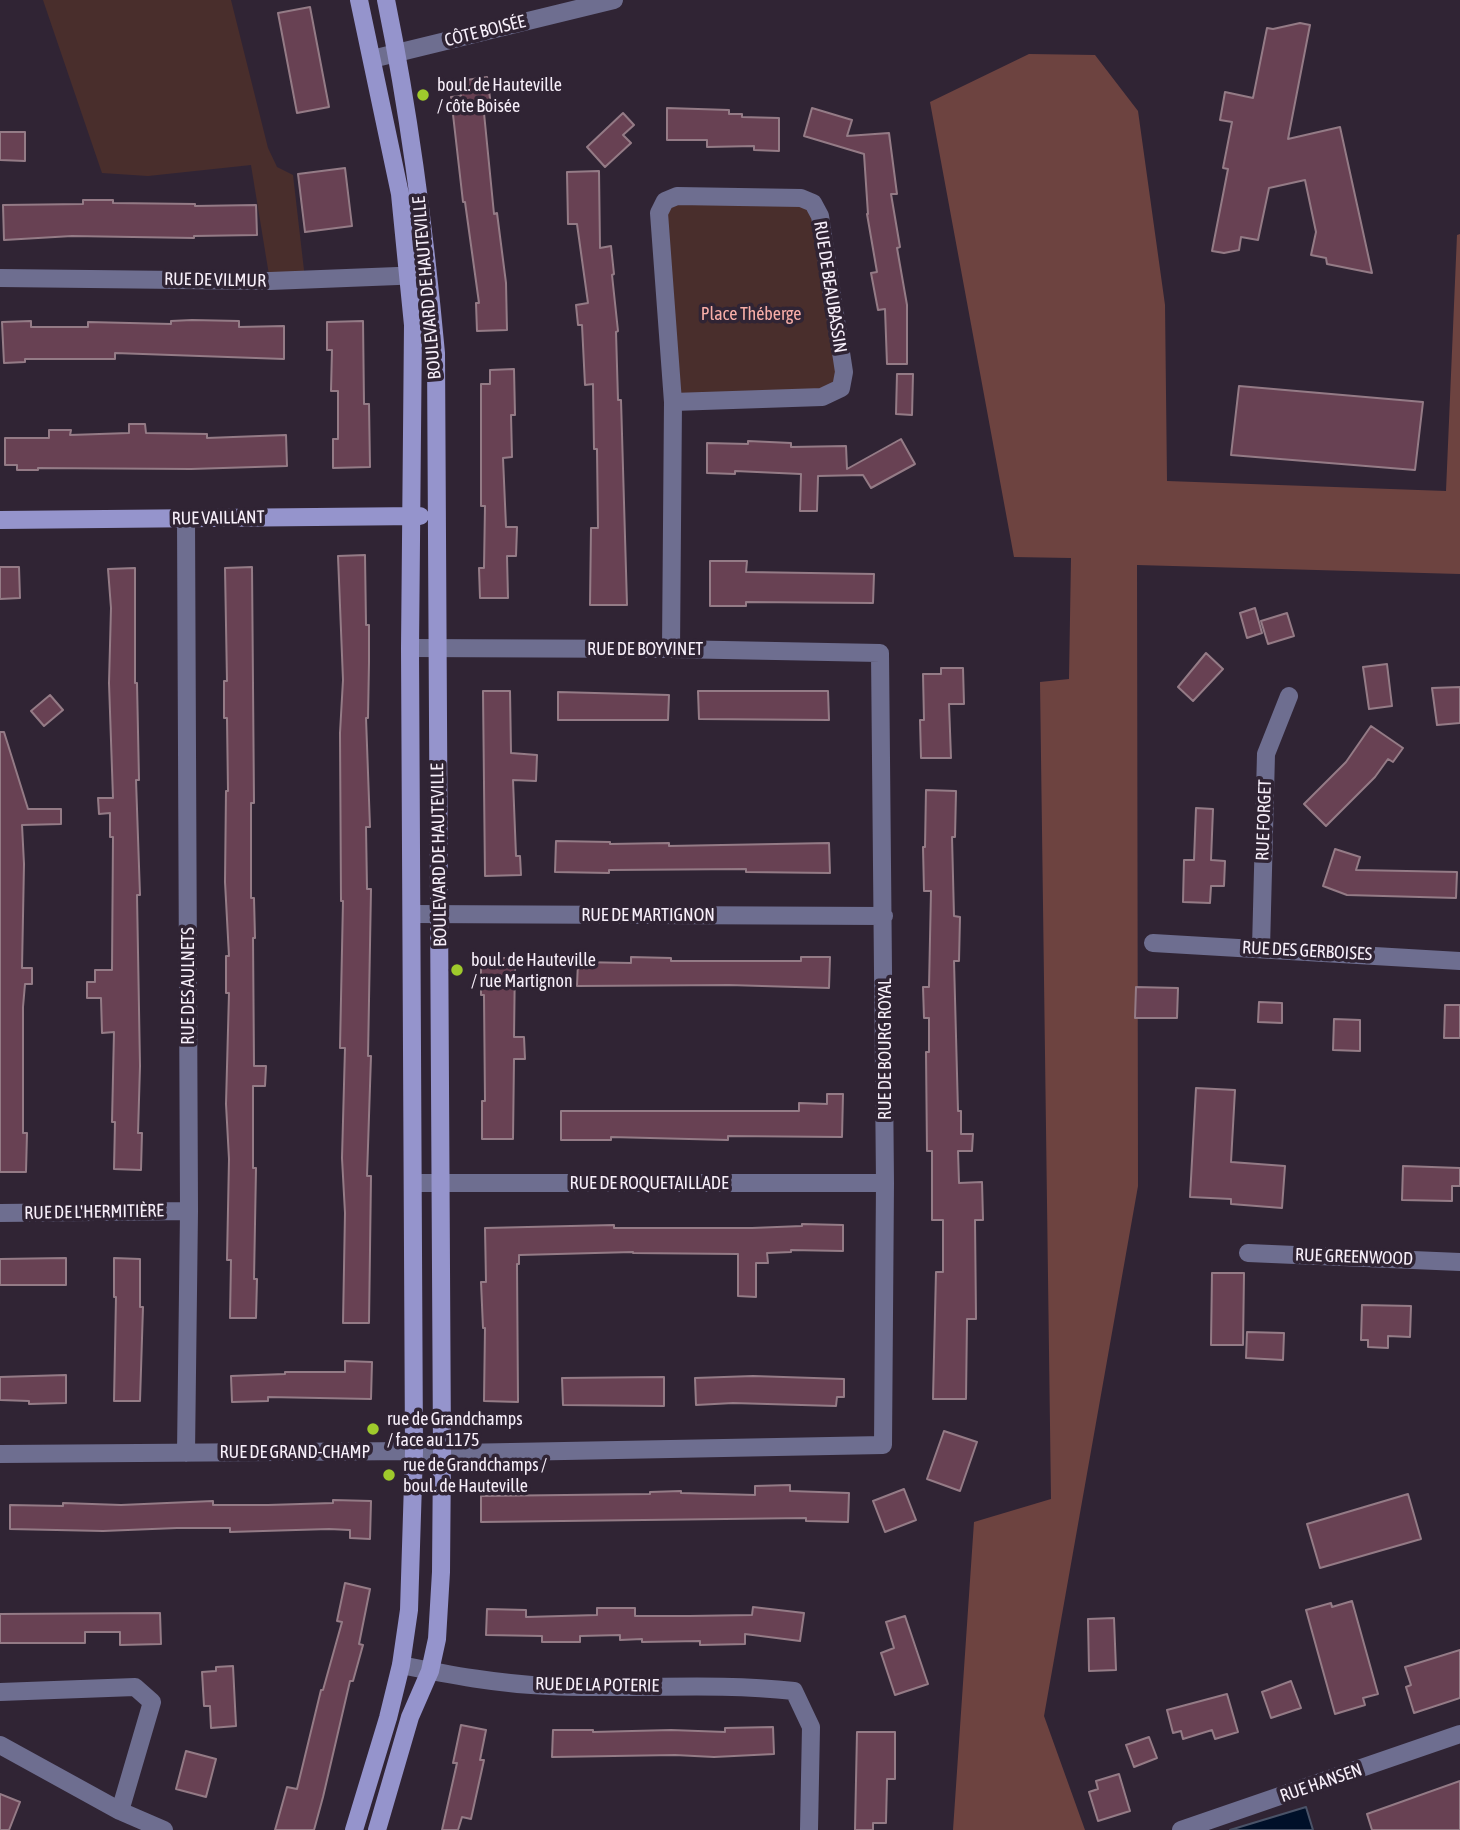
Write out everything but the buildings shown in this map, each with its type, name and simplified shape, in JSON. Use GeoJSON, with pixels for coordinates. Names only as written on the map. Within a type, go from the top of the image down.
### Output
{"type":"FeatureCollection","features":[{"type":"Feature","properties":{"kind":"street","name":"BOULEVARD DE HAUTEVILLE"},"geometry":{"type":"LineString","coordinates":[[355,1830],[401,1665],[409,1610],[414,1451],[410,648],[413,326],[400,194],[359,0]]}},
{"type":"Feature","properties":{"kind":"street","name":"BOULEVARD DE HAUTEVILLE"},"geometry":{"type":"LineString","coordinates":[[377,1830],[410,1717],[430,1671],[437,1639],[441,1572],[442,1451],[436,353],[412,139],[386,0]]}},
{"type":"Feature","properties":{"kind":"street","name":"CÔTE BOISÉE"},"geometry":{"type":"LineString","coordinates":[[372,59],[614,0]]}},
{"type":"Feature","properties":{"kind":"street","name":"RUE DE BEAUBASSIN"},"geometry":{"type":"LineString","coordinates":[[671,649],[673,402],[659,213],[665,201],[677,196],[801,198],[813,203],[820,216],[844,372],[841,388],[822,397],[673,402]]}},
{"type":"Feature","properties":{"kind":"street","name":"RUE DE VILMUR"},"geometry":{"type":"LineString","coordinates":[[0,278],[270,281],[429,275]]}},
{"type":"Feature","properties":{"kind":"street","name":"RUE VAILLANT"},"geometry":{"type":"LineString","coordinates":[[0,520],[436,515]]}},
{"type":"Feature","properties":{"kind":"street","name":"RUE DES AULNETS"},"geometry":{"type":"LineString","coordinates":[[186,519],[186,1452]]}},
{"type":"Feature","properties":{"kind":"street","name":"RUE DE BOYVINET"},"geometry":{"type":"LineString","coordinates":[[410,648],[880,653]]}},
{"type":"Feature","properties":{"kind":"street","name":"RUE DE BOURG ROYAL"},"geometry":{"type":"LineString","coordinates":[[880,653],[884,916],[883,1445]]}},
{"type":"Feature","properties":{"kind":"street","name":"RUE FORGET"},"geometry":{"type":"LineString","coordinates":[[1261,948],[1266,754],[1289,696]]}},
{"type":"Feature","properties":{"kind":"street","name":"RUE DE MARTIGNON"},"geometry":{"type":"LineString","coordinates":[[412,914],[884,916]]}},
{"type":"Feature","properties":{"kind":"street","name":"RUE DES GERBOISES"},"geometry":{"type":"LineString","coordinates":[[1153,943],[1460,961]]}},
{"type":"Feature","properties":{"kind":"street","name":"RUE DE ROQUETAILLADE"},"geometry":{"type":"LineString","coordinates":[[413,1183],[885,1183]]}},
{"type":"Feature","properties":{"kind":"street","name":"RUE DE L'HERMITIÈRE"},"geometry":{"type":"LineString","coordinates":[[0,1213],[188,1211]]}},
{"type":"Feature","properties":{"kind":"street","name":"RUE GREENWOOD"},"geometry":{"type":"LineString","coordinates":[[1248,1253],[1460,1262]]}},
{"type":"Feature","properties":{"kind":"street","name":"RUE DE GRAND-CHAMP"},"geometry":{"type":"LineString","coordinates":[[0,1454],[414,1451],[471,1453],[883,1445]]}},
{"type":"Feature","properties":{"kind":"street","name":"RUE DE LA POTERIE"},"geometry":{"type":"LineString","coordinates":[[401,1665],[500,1683],[552,1686],[756,1686],[794,1690],[811,1727],[809,1830]]}},
{"type":"Feature","properties":{"kind":"street"},"geometry":{"type":"LineString","coordinates":[[0,1692],[135,1688],[152,1702],[120,1811]]}},
{"type":"Feature","properties":{"kind":"street","name":"RUE HANSEN"},"geometry":{"type":"LineString","coordinates":[[1181,1830],[1460,1734]]}},
{"type":"Feature","properties":{"kind":"street"},"geometry":{"type":"LineString","coordinates":[[0,1745],[120,1811],[164,1830]]}},
{"type":"Feature","properties":{"kind":"green space"},"geometry":{"type":"Polygon","coordinates":[[[43,0],[231,0],[268,148],[277,167],[293,175],[305,279],[270,281],[251,165],[148,176],[102,173],[43,0]]]}},
{"type":"Feature","properties":{"kind":"green space","name":"Place Théberge"},"geometry":{"type":"Polygon","coordinates":[[[665,201],[813,203],[841,388],[673,402],[665,201]]]}},
{"type":"Feature","properties":{"kind":"shaded area"},"geometry":{"type":"Polygon","coordinates":[[[1029,54],[1095,55],[1138,111],[1165,305],[1167,481],[1446,491],[1457,235],[1460,234],[1460,574],[1137,565],[1138,1186],[1044,1716],[1085,1830],[953,1830],[974,1522],[1051,1499],[1040,682],[1069,679],[1071,558],[1014,557],[930,102],[1029,54]]]}},
{"type":"Feature","properties":{"kind":"water"},"geometry":{"type":"Polygon","coordinates":[[[1306,1807],[1313,1830],[1230,1830],[1306,1807]]]}},
{"type":"Feature","properties":{"kind":"place","name":"boul. de Hauteville / côte Boisée"},"geometry":{"type":"Point","coordinates":[423,95]}},
{"type":"Feature","properties":{"kind":"place","name":"boul. de Hauteville / rue Martignon"},"geometry":{"type":"Point","coordinates":[457,970]}},
{"type":"Feature","properties":{"kind":"place","name":"rue de Grandchamps / face au 1175"},"geometry":{"type":"Point","coordinates":[373,1429]}},
{"type":"Feature","properties":{"kind":"place","name":"rue de Grandchamps / boul. de Hauteville"},"geometry":{"type":"Point","coordinates":[389,1475]}}]}
